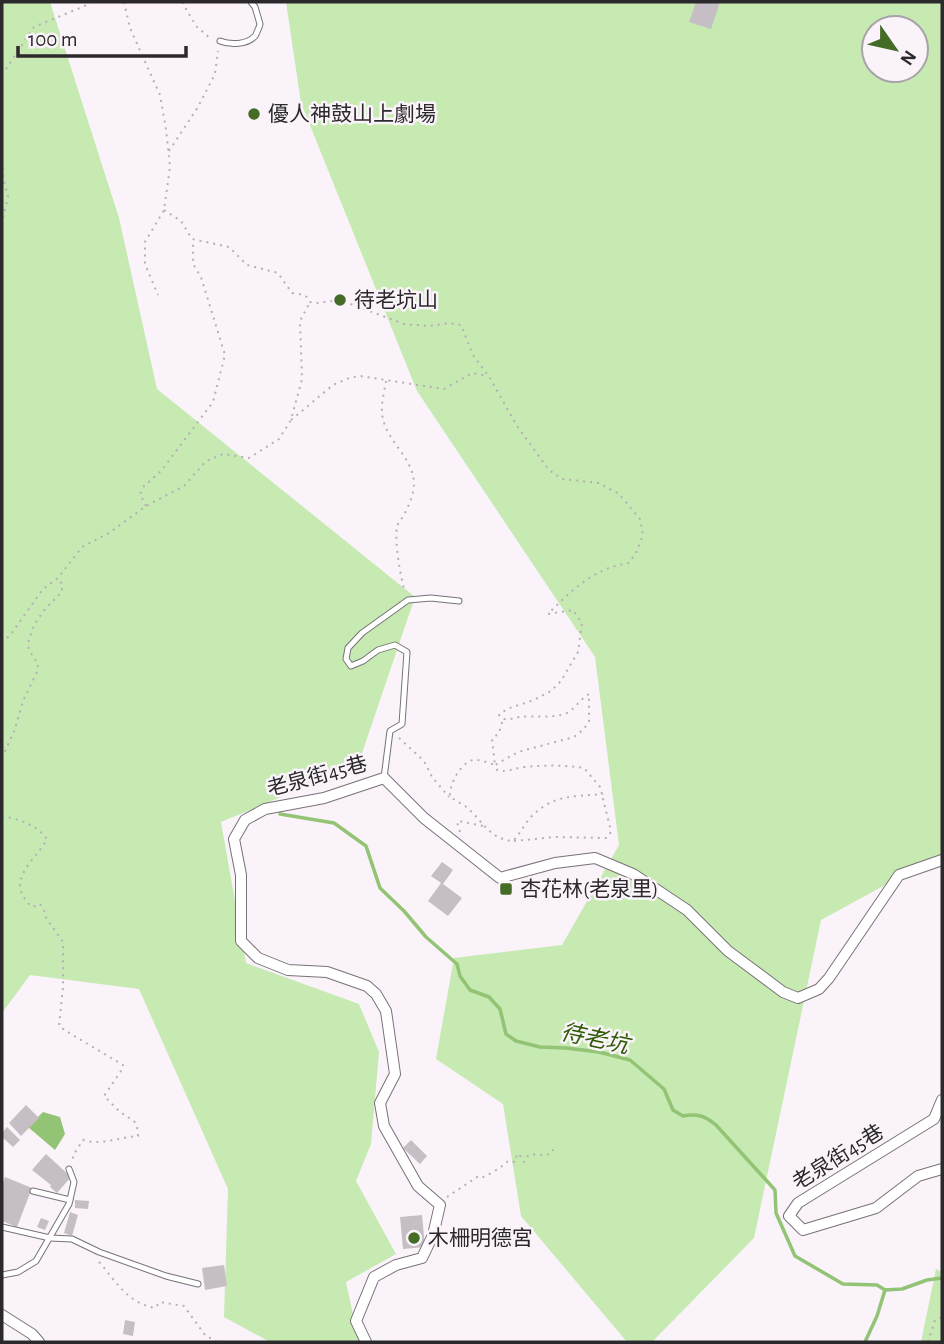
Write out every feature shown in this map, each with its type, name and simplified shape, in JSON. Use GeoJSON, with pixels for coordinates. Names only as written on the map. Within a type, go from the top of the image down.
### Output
{"type":"FeatureCollection","features":[{"type":"Feature","properties":{"kind":"street","name":"老泉街45巷"},"geometry":{"type":"LineString","coordinates":[[440,1205],[418,1186],[384,1126],[380,1102],[395,1074],[386,1011],[376,994],[367,986],[327,972],[288,970],[258,958],[241,941],[241,876],[234,839],[245,820],[265,809],[324,798],[384,778],[424,818],[499,878],[555,863],[595,858],[633,874],[687,911],[728,951],[783,992],[798,998],[819,989],[829,978],[899,875],[942,860]]}},
{"type":"Feature","properties":{"kind":"street","name":"老泉街45巷"},"geometry":{"type":"LineString","coordinates":[[942,1100],[934,1119],[798,1203],[789,1216],[803,1230],[831,1223],[876,1208],[918,1175],[942,1169]]}},
{"type":"Feature","properties":{"kind":"street"},"geometry":{"type":"LineString","coordinates":[[366,1342],[356,1321],[374,1277],[396,1265],[422,1258],[433,1235],[440,1205]]}},
{"type":"Feature","properties":{"kind":"street"},"geometry":{"type":"LineString","coordinates":[[2,1315],[40,1342]]}},
{"type":"Feature","properties":{"kind":"lane"},"geometry":{"type":"LineString","coordinates":[[220,41],[230,45],[248,41],[255,35],[260,24],[251,2]]}},
{"type":"Feature","properties":{"kind":"lane"},"geometry":{"type":"LineString","coordinates":[[384,778],[390,731],[402,724],[407,653],[395,645],[378,650],[351,666],[346,659],[348,649],[362,633],[408,600],[431,598],[458,601]]}},
{"type":"Feature","properties":{"kind":"lane"},"geometry":{"type":"LineString","coordinates":[[2,1275],[18,1272],[36,1261],[69,1200],[74,1182],[69,1168]]}},
{"type":"Feature","properties":{"kind":"lane"},"geometry":{"type":"LineString","coordinates":[[33,1191],[69,1200]]}},
{"type":"Feature","properties":{"kind":"lane"},"geometry":{"type":"LineString","coordinates":[[2,1227],[50,1238],[72,1239],[99,1252],[166,1276],[198,1284]]}},
{"type":"Feature","properties":{"kind":"path"},"geometry":{"type":"LineString","coordinates":[[2,75],[34,27],[91,2]]}},
{"type":"Feature","properties":{"kind":"path"},"geometry":{"type":"LineString","coordinates":[[124,2],[130,28],[160,95],[170,167],[164,210],[145,242],[145,264],[158,295]]}},
{"type":"Feature","properties":{"kind":"path"},"geometry":{"type":"LineString","coordinates":[[168,152],[198,107],[215,74],[220,41],[210,38],[196,26],[182,2]]}},
{"type":"Feature","properties":{"kind":"path"},"geometry":{"type":"LineString","coordinates":[[2,146],[3,177],[8,197],[2,221]]}},
{"type":"Feature","properties":{"kind":"path"},"geometry":{"type":"LineString","coordinates":[[146,506],[140,494],[144,486],[160,471],[213,402],[225,355],[201,277],[193,264],[192,239],[181,221],[164,210]]}},
{"type":"Feature","properties":{"kind":"path"},"geometry":{"type":"LineString","coordinates":[[192,239],[229,247],[247,265],[278,273],[292,293],[303,295],[310,302],[340,299],[404,324],[461,325],[473,355],[517,426],[549,470],[562,478],[599,483],[620,494],[640,519],[643,534],[629,563],[614,565],[594,574],[571,591],[548,614],[573,610],[582,623],[578,652],[561,681],[551,691],[534,700],[507,709],[499,715],[503,719]]}},
{"type":"Feature","properties":{"kind":"path"},"geometry":{"type":"LineString","coordinates":[[291,420],[302,379],[300,321],[310,302]]}},
{"type":"Feature","properties":{"kind":"path"},"geometry":{"type":"LineString","coordinates":[[2,643],[43,589],[58,578],[82,547],[109,533],[146,506],[184,486],[206,461],[223,454],[249,458],[256,455],[279,439],[291,420],[333,384],[360,376],[444,389],[472,373],[489,377]]}},
{"type":"Feature","properties":{"kind":"path"},"geometry":{"type":"LineString","coordinates":[[386,381],[383,419],[414,479],[411,501],[397,526],[396,540],[402,582],[408,600]]}},
{"type":"Feature","properties":{"kind":"path"},"geometry":{"type":"LineString","coordinates":[[2,758],[37,672],[38,664],[29,650],[34,625],[62,592],[62,584],[58,578]]}},
{"type":"Feature","properties":{"kind":"path"},"geometry":{"type":"LineString","coordinates":[[450,797],[453,783],[468,762],[479,760],[495,765],[518,752],[574,737],[589,721],[589,694],[568,713],[503,719]]}},
{"type":"Feature","properties":{"kind":"path"},"geometry":{"type":"LineString","coordinates":[[390,731],[424,761],[432,776],[450,797],[466,807],[497,837],[513,841],[609,836],[611,831],[600,787],[583,768],[557,764],[524,767],[506,772],[497,770],[492,739],[499,733],[503,719]]}},
{"type":"Feature","properties":{"kind":"path"},"geometry":{"type":"LineString","coordinates":[[513,841],[530,819],[550,802],[602,794]]}},
{"type":"Feature","properties":{"kind":"path"},"geometry":{"type":"LineString","coordinates":[[2,816],[34,827],[47,839],[26,866],[21,879],[21,891],[32,907],[40,904],[46,918],[63,942],[63,987],[59,1026],[123,1065],[104,1096],[137,1126],[138,1136],[93,1144],[83,1140],[69,1168]]}},
{"type":"Feature","properties":{"kind":"path"},"geometry":{"type":"LineString","coordinates":[[460,847],[457,822],[484,826]]}},
{"type":"Feature","properties":{"kind":"path"},"geometry":{"type":"LineString","coordinates":[[440,1205],[448,1196],[477,1177],[488,1175],[508,1161],[515,1162],[517,1154],[524,1162],[526,1157],[533,1153],[545,1156],[552,1153],[554,1147]]}},
{"type":"Feature","properties":{"kind":"path"},"geometry":{"type":"LineString","coordinates":[[107,1271],[123,1292],[148,1307],[155,1308],[160,1302],[184,1306],[205,1335],[217,1342]]}},
{"type":"Feature","properties":{"kind":"path"},"geometry":{"type":"LineString","coordinates":[[928,1342],[934,1320],[942,1317]]}},
{"type":"Feature","properties":{"kind":"shaded area"},"geometry":{"type":"Polygon","coordinates":[[[2,2],[50,2],[119,218],[157,389],[415,597],[358,765],[221,822],[246,963],[359,1004],[379,1052],[371,1144],[356,1181],[396,1254],[346,1282],[359,1342],[270,1342],[224,1317],[228,1189],[139,989],[30,975],[2,1013],[2,2]]]}},
{"type":"Feature","properties":{"kind":"shaded area"},"geometry":{"type":"Polygon","coordinates":[[[286,2],[942,2],[942,854],[821,920],[754,1238],[652,1342],[627,1342],[521,1216],[503,1104],[436,1059],[454,958],[562,945],[619,845],[595,657],[417,391],[301,103],[286,2]]]}},
{"type":"Feature","properties":{"kind":"shaded area"},"geometry":{"type":"Polygon","coordinates":[[[43,1112],[60,1117],[65,1134],[55,1150],[28,1127],[43,1112]]]}},
{"type":"Feature","properties":{"kind":"shaded area"},"geometry":{"type":"Polygon","coordinates":[[[936,1269],[942,1272],[942,1342],[921,1342],[936,1269]]]}},
{"type":"Feature","properties":{"kind":"building"},"geometry":{"type":"Polygon","coordinates":[[[696,2],[720,2],[711,29],[689,22],[696,2]]]}},
{"type":"Feature","properties":{"kind":"building"},"geometry":{"type":"Polygon","coordinates":[[[442,862],[453,870],[443,884],[462,898],[448,916],[428,901],[441,883],[431,876],[442,862]]]}},
{"type":"Feature","properties":{"kind":"building"},"geometry":{"type":"Polygon","coordinates":[[[26,1105],[39,1118],[21,1136],[9,1123],[26,1105]]]}},
{"type":"Feature","properties":{"kind":"building"},"geometry":{"type":"Polygon","coordinates":[[[7,1127],[20,1140],[13,1147],[2,1137],[7,1127]]]}},
{"type":"Feature","properties":{"kind":"building"},"geometry":{"type":"Polygon","coordinates":[[[411,1140],[427,1156],[420,1164],[403,1148],[411,1140]]]}},
{"type":"Feature","properties":{"kind":"building"},"geometry":{"type":"Polygon","coordinates":[[[46,1154],[71,1177],[57,1193],[32,1170],[46,1154]]]}},
{"type":"Feature","properties":{"kind":"building"},"geometry":{"type":"Polygon","coordinates":[[[5,1177],[32,1188],[17,1227],[2,1221],[2,1186],[5,1177]]]}},
{"type":"Feature","properties":{"kind":"building"},"geometry":{"type":"Polygon","coordinates":[[[75,1200],[89,1201],[88,1209],[75,1208],[75,1200]]]}},
{"type":"Feature","properties":{"kind":"building"},"geometry":{"type":"Polygon","coordinates":[[[70,1212],[78,1215],[72,1236],[64,1233],[70,1212]]]}},
{"type":"Feature","properties":{"kind":"building","name":"木柵明德宮"},"geometry":{"type":"Polygon","coordinates":[[[422,1215],[425,1247],[403,1249],[400,1217],[422,1215]]]}},
{"type":"Feature","properties":{"kind":"building"},"geometry":{"type":"Polygon","coordinates":[[[41,1218],[49,1221],[45,1230],[37,1227],[41,1218]]]}},
{"type":"Feature","properties":{"kind":"building"},"geometry":{"type":"Polygon","coordinates":[[[224,1265],[227,1286],[205,1290],[202,1268],[224,1265]]]}},
{"type":"Feature","properties":{"kind":"building"},"geometry":{"type":"Polygon","coordinates":[[[125,1320],[135,1322],[133,1336],[123,1334],[125,1320]]]}},
{"type":"Feature","properties":{"kind":"waterway","name":"待老坑"},"geometry":{"type":"LineString","coordinates":[[280,814],[334,823],[366,846],[380,888],[426,937],[457,964],[460,976],[470,990],[489,997],[500,1009],[506,1034],[516,1041],[540,1047],[599,1052],[630,1060],[664,1089],[673,1110],[683,1116],[701,1116],[716,1125],[775,1190],[776,1213],[795,1256],[843,1284],[877,1285],[885,1290],[902,1289],[942,1278]]}},
{"type":"Feature","properties":{"kind":"waterway"},"geometry":{"type":"LineString","coordinates":[[865,1342],[885,1290]]}},
{"type":"Feature","properties":{"kind":"place","name":"優人神鼓山上劇場"},"geometry":{"type":"Point","coordinates":[254,114]}},
{"type":"Feature","properties":{"kind":"place","name":"待老坑山"},"geometry":{"type":"Point","coordinates":[340,300]}},
{"type":"Feature","properties":{"kind":"place","name":"杏花林(老泉里)"},"geometry":{"type":"Point","coordinates":[506,889]}},
{"type":"Feature","properties":{"kind":"place","name":"木柵明德宮"},"geometry":{"type":"Point","coordinates":[414,1238]}}]}
